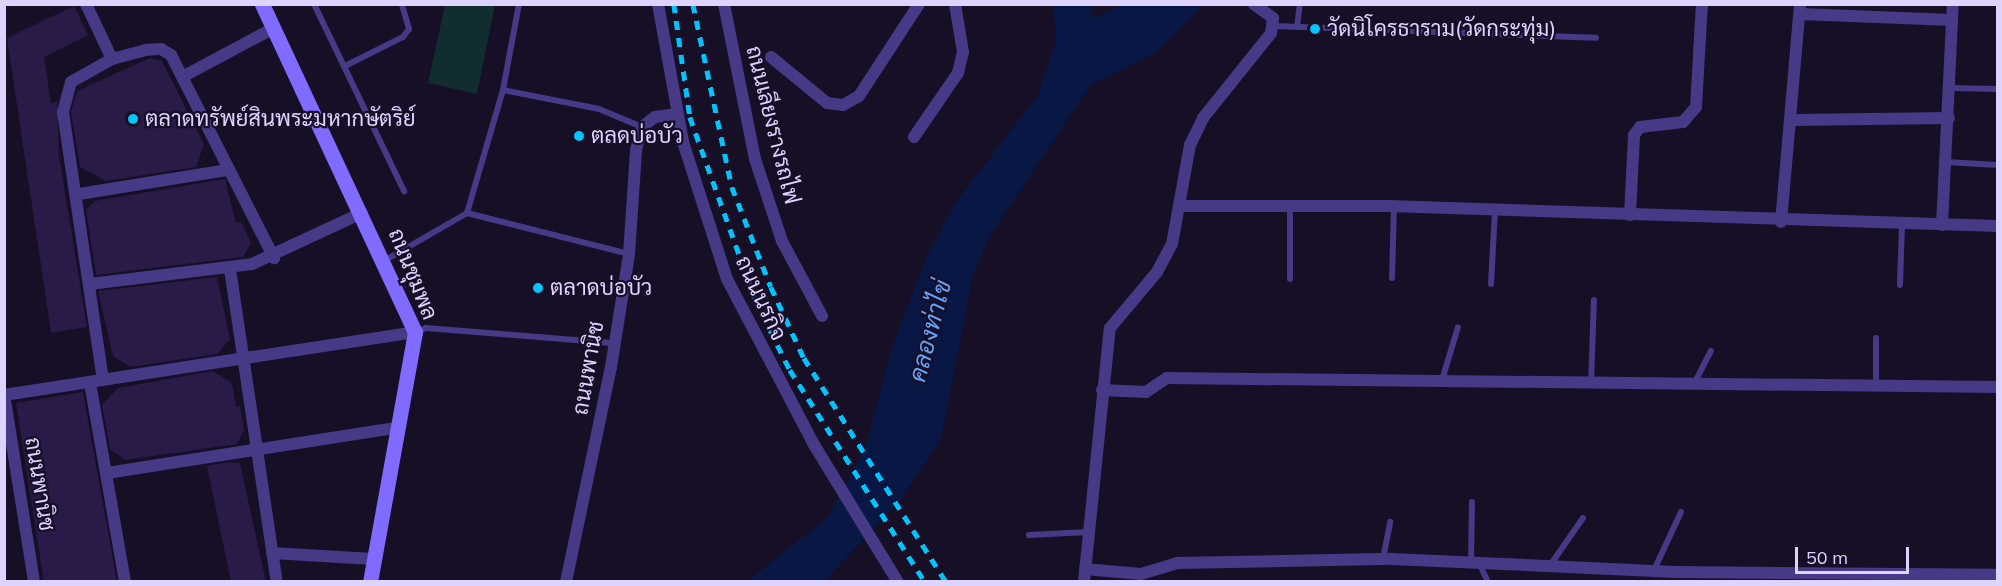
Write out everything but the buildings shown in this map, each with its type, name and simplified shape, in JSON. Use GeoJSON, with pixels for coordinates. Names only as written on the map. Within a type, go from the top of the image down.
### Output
{"type":"FeatureCollection","features":[{"type":"Feature","properties":{"kind":"main road","name":"ถนนชุมพล"},"geometry":{"type":"LineString","coordinates":[[262,4],[362,213],[415,332],[370,582]]}},
{"type":"Feature","properties":{"kind":"street"},"geometry":{"type":"LineString","coordinates":[[86,4],[112,59]]}},
{"type":"Feature","properties":{"kind":"street","name":"ถนนนรกิจ"},"geometry":{"type":"LineString","coordinates":[[658,4],[677,114],[705,223],[727,279],[813,443],[898,582]]}},
{"type":"Feature","properties":{"kind":"street","name":"ถนนเลียงรางรถไฟ"},"geometry":{"type":"LineString","coordinates":[[724,4],[755,159],[782,241],[822,316]]}},
{"type":"Feature","properties":{"kind":"street"},"geometry":{"type":"LineString","coordinates":[[771,57],[827,103],[843,105],[860,96],[919,4]]}},
{"type":"Feature","properties":{"kind":"street"},"geometry":{"type":"LineString","coordinates":[[914,137],[958,73],[963,52],[955,4]]}},
{"type":"Feature","properties":{"kind":"street"},"geometry":{"type":"LineString","coordinates":[[1254,4],[1269,13],[1274,26],[1242,76],[1203,118],[1190,145],[1182,206],[1172,244],[1157,272],[1110,328],[1101,390],[1084,575],[1141,574],[1177,564],[1383,559],[1476,564],[1551,564],[1654,570],[1998,575]]}},
{"type":"Feature","properties":{"kind":"street"},"geometry":{"type":"LineString","coordinates":[[1630,215],[1634,135],[1640,127],[1683,122],[1696,107],[1702,4]]}},
{"type":"Feature","properties":{"kind":"street"},"geometry":{"type":"LineString","coordinates":[[1942,225],[1953,4]]}},
{"type":"Feature","properties":{"kind":"street"},"geometry":{"type":"LineString","coordinates":[[1781,222],[1800,9],[1952,20]]}},
{"type":"Feature","properties":{"kind":"street"},"geometry":{"type":"LineString","coordinates":[[184,76],[274,28]]}},
{"type":"Feature","properties":{"kind":"street"},"geometry":{"type":"LineString","coordinates":[[103,381],[64,93],[70,82],[112,59],[161,49],[184,76],[228,170],[274,258]]}},
{"type":"Feature","properties":{"kind":"street"},"geometry":{"type":"LineString","coordinates":[[642,127],[655,117],[677,114]]}},
{"type":"Feature","properties":{"kind":"street"},"geometry":{"type":"LineString","coordinates":[[1791,120],[1949,118]]}},
{"type":"Feature","properties":{"kind":"street","name":"ถนนพานิช"},"geometry":{"type":"LineString","coordinates":[[566,582],[614,343],[629,254],[642,127]]}},
{"type":"Feature","properties":{"kind":"street"},"geometry":{"type":"LineString","coordinates":[[79,194],[228,170]]}},
{"type":"Feature","properties":{"kind":"street"},"geometry":{"type":"LineString","coordinates":[[1182,206],[1394,206],[1781,222],[1998,226]]}},
{"type":"Feature","properties":{"kind":"street"},"geometry":{"type":"LineString","coordinates":[[90,285],[230,268],[274,258],[362,213]]}},
{"type":"Feature","properties":{"kind":"street"},"geometry":{"type":"LineString","coordinates":[[230,268],[242,362],[277,582]]}},
{"type":"Feature","properties":{"kind":"street"},"geometry":{"type":"LineString","coordinates":[[5,394],[242,362],[415,332]]}},
{"type":"Feature","properties":{"kind":"street"},"geometry":{"type":"LineString","coordinates":[[1101,390],[1146,392],[1167,378],[1442,380],[1591,385],[1695,382],[1998,387]]}},
{"type":"Feature","properties":{"kind":"street"},"geometry":{"type":"LineString","coordinates":[[90,382],[125,582]]}},
{"type":"Feature","properties":{"kind":"street","name":"ถนนพานิช"},"geometry":{"type":"LineString","coordinates":[[5,394],[34,582]]}},
{"type":"Feature","properties":{"kind":"street"},"geometry":{"type":"LineString","coordinates":[[107,473],[256,453],[396,428]]}},
{"type":"Feature","properties":{"kind":"street"},"geometry":{"type":"LineString","coordinates":[[272,553],[373,559]]}},
{"type":"Feature","properties":{"kind":"lane"},"geometry":{"type":"LineString","coordinates":[[314,4],[404,191]]}},
{"type":"Feature","properties":{"kind":"lane"},"geometry":{"type":"LineString","coordinates":[[345,66],[403,37],[409,29],[402,4]]}},
{"type":"Feature","properties":{"kind":"lane"},"geometry":{"type":"LineString","coordinates":[[384,261],[467,213],[503,90],[519,4]]}},
{"type":"Feature","properties":{"kind":"lane"},"geometry":{"type":"LineString","coordinates":[[1297,27],[1300,4]]}},
{"type":"Feature","properties":{"kind":"lane"},"geometry":{"type":"LineString","coordinates":[[1274,26],[1596,38]]}},
{"type":"Feature","properties":{"kind":"lane"},"geometry":{"type":"LineString","coordinates":[[1950,88],[1998,89]]}},
{"type":"Feature","properties":{"kind":"lane"},"geometry":{"type":"LineString","coordinates":[[503,90],[599,109],[642,127]]}},
{"type":"Feature","properties":{"kind":"lane"},"geometry":{"type":"LineString","coordinates":[[1946,162],[1998,165]]}},
{"type":"Feature","properties":{"kind":"lane"},"geometry":{"type":"LineString","coordinates":[[1392,278],[1394,206]]}},
{"type":"Feature","properties":{"kind":"lane"},"geometry":{"type":"LineString","coordinates":[[1290,207],[1290,279]]}},
{"type":"Feature","properties":{"kind":"lane"},"geometry":{"type":"LineString","coordinates":[[1491,284],[1495,210]]}},
{"type":"Feature","properties":{"kind":"lane"},"geometry":{"type":"LineString","coordinates":[[467,213],[629,254]]}},
{"type":"Feature","properties":{"kind":"lane"},"geometry":{"type":"LineString","coordinates":[[1900,285],[1902,225]]}},
{"type":"Feature","properties":{"kind":"lane"},"geometry":{"type":"LineString","coordinates":[[1591,385],[1594,300]]}},
{"type":"Feature","properties":{"kind":"lane"},"geometry":{"type":"LineString","coordinates":[[1442,380],[1458,327]]}},
{"type":"Feature","properties":{"kind":"lane"},"geometry":{"type":"LineString","coordinates":[[415,332],[426,328],[614,343]]}},
{"type":"Feature","properties":{"kind":"lane"},"geometry":{"type":"LineString","coordinates":[[1876,338],[1876,384]]}},
{"type":"Feature","properties":{"kind":"lane"},"geometry":{"type":"LineString","coordinates":[[1695,382],[1711,351]]}},
{"type":"Feature","properties":{"kind":"lane"},"geometry":{"type":"LineString","coordinates":[[1472,502],[1476,564],[1488,582]]}},
{"type":"Feature","properties":{"kind":"lane"},"geometry":{"type":"LineString","coordinates":[[1654,570],[1681,512]]}},
{"type":"Feature","properties":{"kind":"lane"},"geometry":{"type":"LineString","coordinates":[[1551,564],[1582,518]]}},
{"type":"Feature","properties":{"kind":"lane"},"geometry":{"type":"LineString","coordinates":[[1383,559],[1390,522]]}},
{"type":"Feature","properties":{"kind":"lane"},"geometry":{"type":"LineString","coordinates":[[1029,535],[1088,532]]}},
{"type":"Feature","properties":{"kind":"green space"},"geometry":{"type":"Polygon","coordinates":[[[445,5],[495,5],[477,94],[428,83],[445,5]]]}},
{"type":"Feature","properties":{"kind":"water","name":"คลองท่าไข่"},"geometry":{"type":"Polygon","coordinates":[[[1053,5],[1092,5],[1092,18],[1123,5],[1204,5],[1157,52],[1091,85],[989,238],[973,274],[941,439],[900,500],[825,581],[746,582],[828,517],[865,449],[892,347],[927,256],[953,206],[1038,95],[1056,40],[1053,5]]]}},
{"type":"Feature","properties":{"kind":"railway"},"geometry":{"type":"LineString","coordinates":[[674,4],[690,117],[755,299],[790,370],[925,582]]}},
{"type":"Feature","properties":{"kind":"railway"},"geometry":{"type":"LineString","coordinates":[[693,4],[732,187],[771,287],[804,358],[946,582]]}},
{"type":"Feature","properties":{"kind":"place","name":"วัดนิโครธาราม(วัดกระทุ่ม)"},"geometry":{"type":"Point","coordinates":[1315,29]}},
{"type":"Feature","properties":{"kind":"place","name":"ตลาดทรัพย์สินพระมหากษัตริย์"},"geometry":{"type":"Point","coordinates":[133,119]}},
{"type":"Feature","properties":{"kind":"place","name":"ตลดบ่อบัว"},"geometry":{"type":"Point","coordinates":[579,136]}},
{"type":"Feature","properties":{"kind":"place","name":"ตลาดบ่อบัว"},"geometry":{"type":"Point","coordinates":[538,288]}}]}
